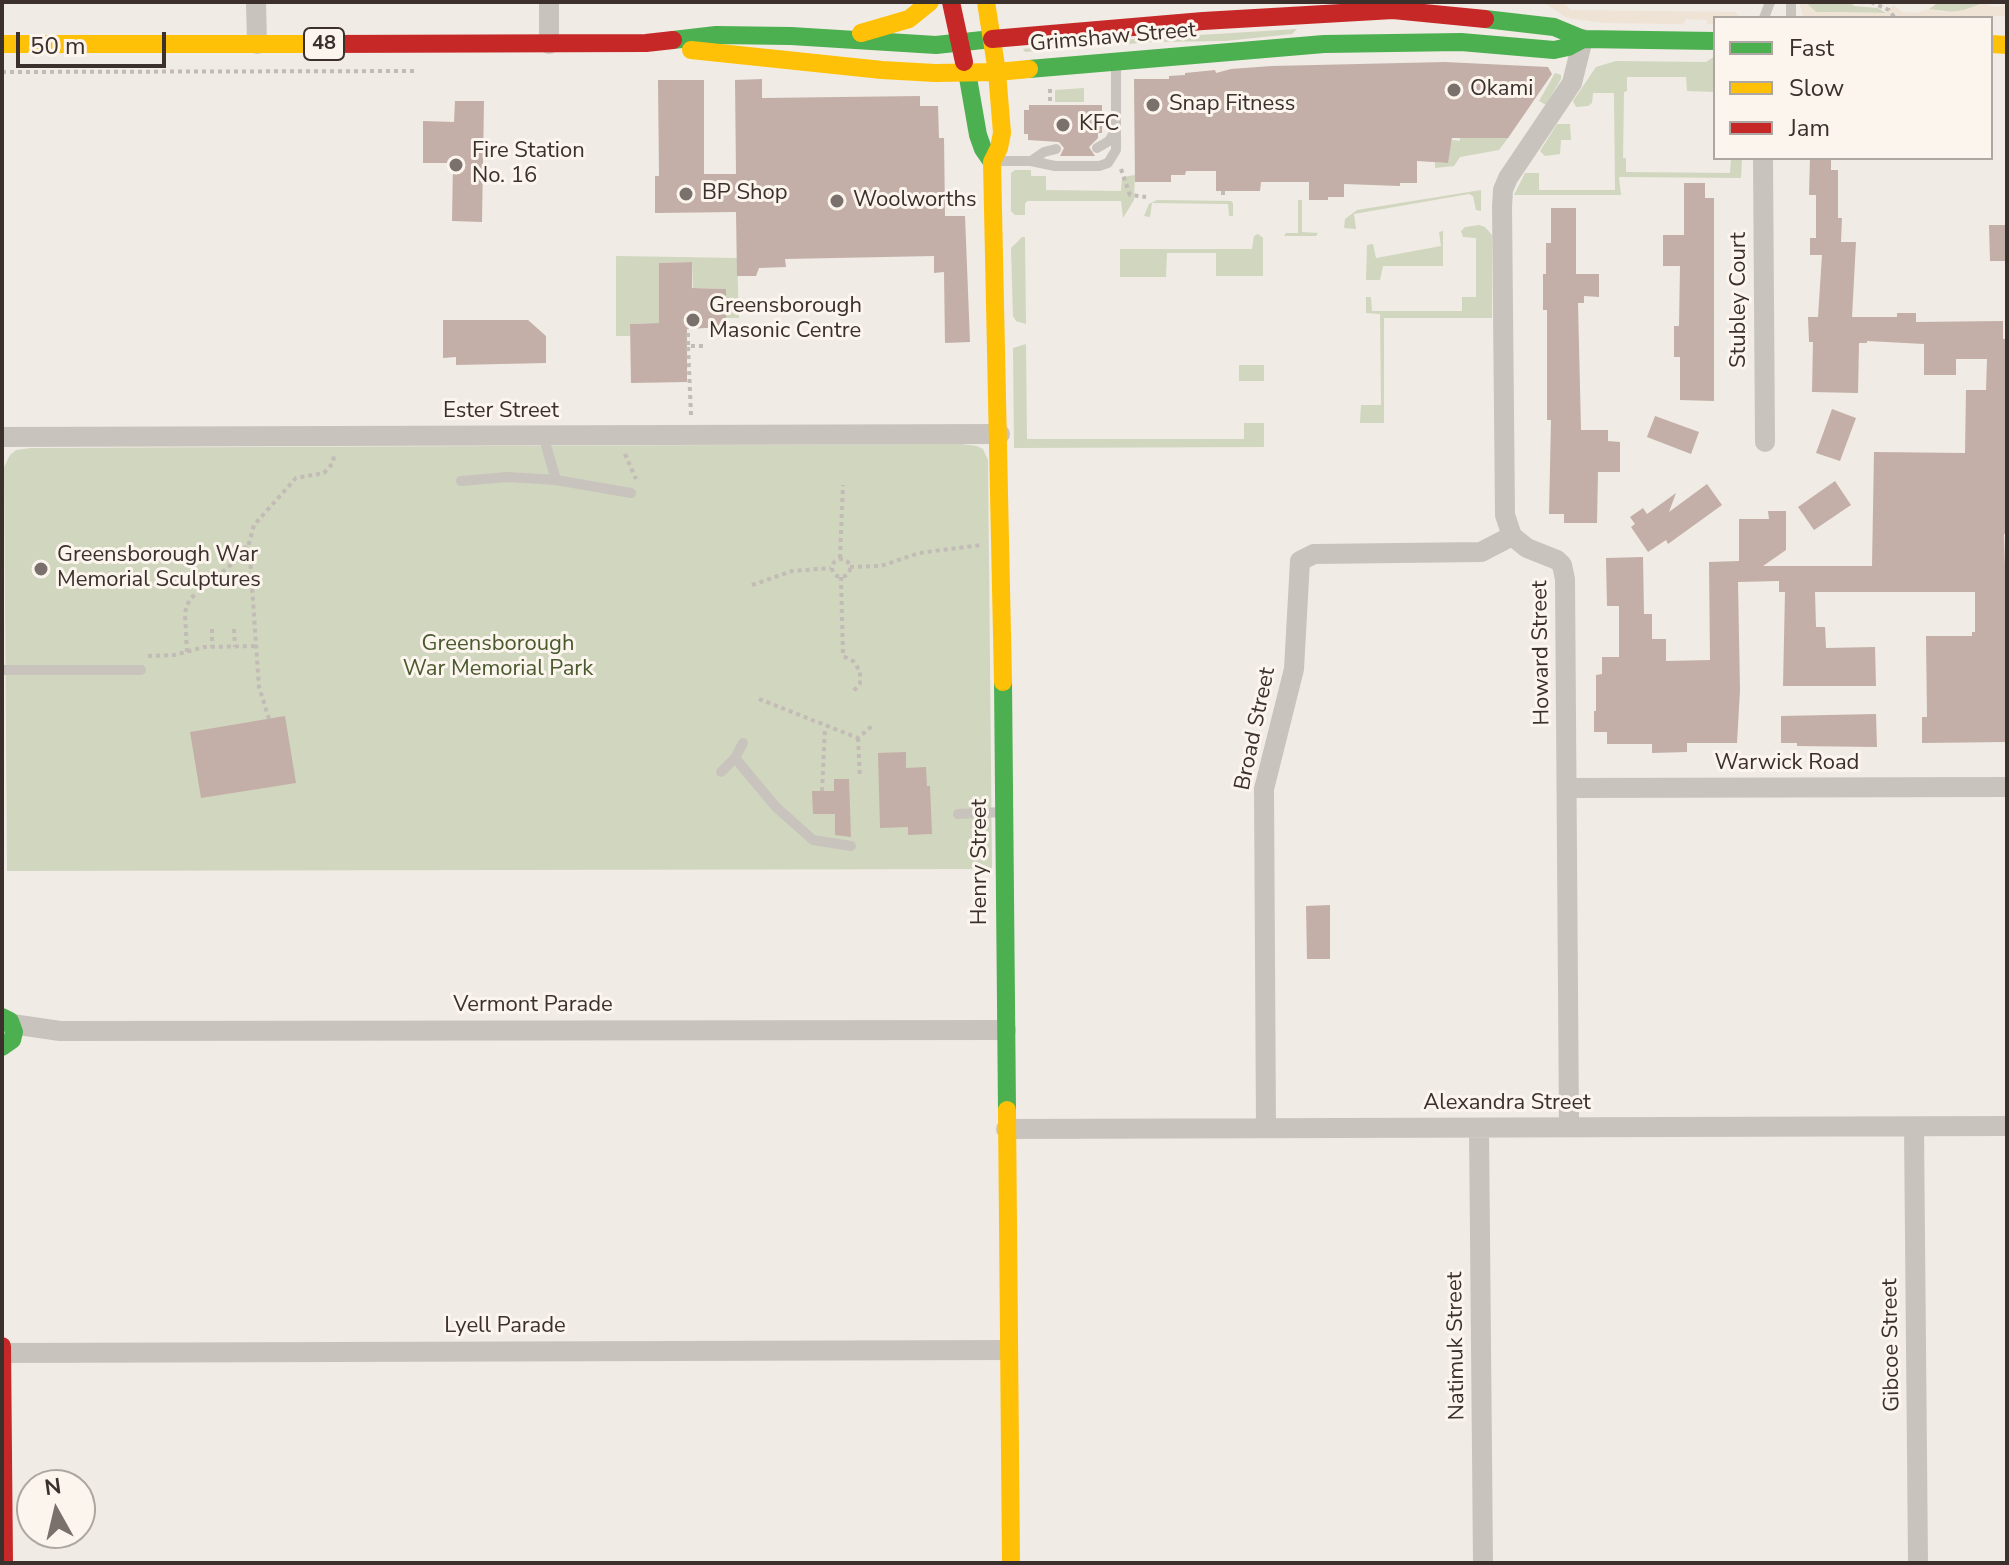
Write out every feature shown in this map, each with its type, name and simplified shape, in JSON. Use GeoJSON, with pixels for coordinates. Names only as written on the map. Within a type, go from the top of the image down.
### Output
{"type":"FeatureCollection","features":[{"type":"Feature","properties":{"kind":"main road"},"geometry":{"type":"LineString","coordinates":[[836,39],[909,19],[930,2]]}},
{"type":"Feature","properties":{"kind":"main road","name":"Henry Street"},"geometry":{"type":"LineString","coordinates":[[951,2],[980,143],[992,162]]}},
{"type":"Feature","properties":{"kind":"main road","name":"Henry Street"},"geometry":{"type":"LineString","coordinates":[[986,2],[997,72],[1002,133],[992,162],[1002,545],[1011,1563]]}},
{"type":"Feature","properties":{"kind":"main road","name":"Grimshaw Street"},"geometry":{"type":"LineString","coordinates":[[2,44],[646,43],[716,35],[960,44],[1321,8],[1383,10],[1435,7],[1496,10],[1562,29],[1583,39],[1713,41]]}},
{"type":"Feature","properties":{"kind":"main road"},"geometry":{"type":"LineString","coordinates":[[1537,7],[1546,26]]}},
{"type":"Feature","properties":{"kind":"main road"},"geometry":{"type":"LineString","coordinates":[[1321,8],[1324,44]]}},
{"type":"Feature","properties":{"kind":"main road"},"geometry":{"type":"LineString","coordinates":[[1482,43],[1496,10]]}},
{"type":"Feature","properties":{"kind":"main road","name":"Grimshaw Street"},"geometry":{"type":"LineString","coordinates":[[646,43],[727,56],[882,70],[997,72],[1324,44],[1482,43],[1554,50],[1583,39]]}},
{"type":"Feature","properties":{"kind":"main road"},"geometry":{"type":"LineString","coordinates":[[2,1069],[6,1028]]}},
{"type":"Feature","properties":{"kind":"main road"},"geometry":{"type":"LineString","coordinates":[[2,1346],[4,1563]]}},
{"type":"Feature","properties":{"kind":"street"},"geometry":{"type":"LineString","coordinates":[[256,2],[257,44]]}},
{"type":"Feature","properties":{"kind":"street"},"geometry":{"type":"LineString","coordinates":[[549,2],[549,44]]}},
{"type":"Feature","properties":{"kind":"street"},"geometry":{"type":"LineString","coordinates":[[1512,536],[1505,515],[1503,193],[1508,178],[1572,83],[1583,39]]}},
{"type":"Feature","properties":{"kind":"street","name":"Stubley Court"},"geometry":{"type":"LineString","coordinates":[[1763,160],[1765,442]]}},
{"type":"Feature","properties":{"kind":"street","name":"Ester Street"},"geometry":{"type":"LineString","coordinates":[[2,437],[1000,434]]}},
{"type":"Feature","properties":{"kind":"street","name":"Howard Street"},"geometry":{"type":"LineString","coordinates":[[1512,536],[1527,548],[1557,560],[1564,571],[1569,1127]]}},
{"type":"Feature","properties":{"kind":"street","name":"Broad Street"},"geometry":{"type":"LineString","coordinates":[[1266,1128],[1264,789],[1293,680],[1300,561],[1314,554],[1481,552],[1512,536]]}},
{"type":"Feature","properties":{"kind":"street","name":"Warwick Road"},"geometry":{"type":"LineString","coordinates":[[1568,788],[2007,787]]}},
{"type":"Feature","properties":{"kind":"street","name":"Vermont Parade"},"geometry":{"type":"LineString","coordinates":[[6,1028],[60,1031],[1006,1030]]}},
{"type":"Feature","properties":{"kind":"street","name":"Alexandra Street"},"geometry":{"type":"LineString","coordinates":[[1006,1129],[2007,1126]]}},
{"type":"Feature","properties":{"kind":"street","name":"Gibcoe Street"},"geometry":{"type":"LineString","coordinates":[[1914,1127],[1918,1563]]}},
{"type":"Feature","properties":{"kind":"street","name":"Natimuk Street"},"geometry":{"type":"LineString","coordinates":[[1479,1128],[1483,1563]]}},
{"type":"Feature","properties":{"kind":"street","name":"Lyell Parade"},"geometry":{"type":"LineString","coordinates":[[2,1353],[1008,1350]]}},
{"type":"Feature","properties":{"kind":"lane"},"geometry":{"type":"LineString","coordinates":[[992,162],[1031,161],[1055,166],[1099,166],[1108,163],[1114,157],[1116,63]]}},
{"type":"Feature","properties":{"kind":"lane"},"geometry":{"type":"LineString","coordinates":[[1097,148],[1109,141],[1116,128]]}},
{"type":"Feature","properties":{"kind":"lane"},"geometry":{"type":"LineString","coordinates":[[1031,161],[1044,152],[1056,149]]}},
{"type":"Feature","properties":{"kind":"lane"},"geometry":{"type":"LineString","coordinates":[[543,435],[556,480]]}},
{"type":"Feature","properties":{"kind":"lane"},"geometry":{"type":"LineString","coordinates":[[461,481],[508,477],[635,489]]}},
{"type":"Feature","properties":{"kind":"lane"},"geometry":{"type":"LineString","coordinates":[[2,670],[141,670]]}},
{"type":"Feature","properties":{"kind":"lane"},"geometry":{"type":"LineString","coordinates":[[721,772],[735,758],[743,743]]}},
{"type":"Feature","properties":{"kind":"lane"},"geometry":{"type":"LineString","coordinates":[[735,758],[776,807],[813,840],[851,846]]}},
{"type":"Feature","properties":{"kind":"lane"},"geometry":{"type":"LineString","coordinates":[[958,814],[1005,811]]}},
{"type":"Feature","properties":{"kind":"path"},"geometry":{"type":"LineString","coordinates":[[1871,2],[1889,10],[1894,16]]}},
{"type":"Feature","properties":{"kind":"path"},"geometry":{"type":"LineString","coordinates":[[2,72],[418,71]]}},
{"type":"Feature","properties":{"kind":"path"},"geometry":{"type":"LineString","coordinates":[[1050,86],[1050,105]]}},
{"type":"Feature","properties":{"kind":"path"},"geometry":{"type":"LineString","coordinates":[[1114,157],[1125,176],[1130,195],[1146,197]]}},
{"type":"Feature","properties":{"kind":"path"},"geometry":{"type":"LineString","coordinates":[[688,333],[691,415]]}},
{"type":"Feature","properties":{"kind":"path"},"geometry":{"type":"LineString","coordinates":[[688,346],[705,346]]}},
{"type":"Feature","properties":{"kind":"path"},"geometry":{"type":"LineString","coordinates":[[187,652],[185,613],[191,598],[239,558],[249,543],[254,525],[296,478],[324,473],[333,463],[337,436]]}},
{"type":"Feature","properties":{"kind":"path"},"geometry":{"type":"LineString","coordinates":[[621,436],[635,489]]}},
{"type":"Feature","properties":{"kind":"path"},"geometry":{"type":"LineString","coordinates":[[840,558],[843,485]]}},
{"type":"Feature","properties":{"kind":"path"},"geometry":{"type":"LineString","coordinates":[[249,543],[259,687],[269,719]]}},
{"type":"Feature","properties":{"kind":"path"},"geometry":{"type":"LineString","coordinates":[[850,567],[881,566],[919,553],[958,547],[1002,545]]}},
{"type":"Feature","properties":{"kind":"path"},"geometry":{"type":"LineString","coordinates":[[840,558],[847,560],[850,567],[848,574],[841,577],[834,575],[831,568],[834,561],[840,558]]}},
{"type":"Feature","properties":{"kind":"path"},"geometry":{"type":"LineString","coordinates":[[752,585],[792,571],[831,568]]}},
{"type":"Feature","properties":{"kind":"path"},"geometry":{"type":"LineString","coordinates":[[841,577],[843,656],[853,661],[860,671],[860,683],[853,692]]}},
{"type":"Feature","properties":{"kind":"path"},"geometry":{"type":"LineString","coordinates":[[212,629],[212,647]]}},
{"type":"Feature","properties":{"kind":"path"},"geometry":{"type":"LineString","coordinates":[[234,629],[235,647]]}},
{"type":"Feature","properties":{"kind":"path"},"geometry":{"type":"LineString","coordinates":[[141,656],[175,655],[212,647],[258,646]]}},
{"type":"Feature","properties":{"kind":"path"},"geometry":{"type":"LineString","coordinates":[[759,699],[858,738]]}},
{"type":"Feature","properties":{"kind":"path"},"geometry":{"type":"LineString","coordinates":[[858,738],[872,726]]}},
{"type":"Feature","properties":{"kind":"path"},"geometry":{"type":"LineString","coordinates":[[822,791],[825,727]]}},
{"type":"Feature","properties":{"kind":"path"},"geometry":{"type":"LineString","coordinates":[[858,738],[860,778]]}},
{"type":"Feature","properties":{"kind":"green space"},"geometry":{"type":"Polygon","coordinates":[[[1805,2],[1850,2],[1854,6],[1878,8],[1886,13],[1816,12],[1805,2]]]}},
{"type":"Feature","properties":{"kind":"green space"},"geometry":{"type":"Polygon","coordinates":[[[1939,2],[1983,3],[1952,12],[1929,9],[1939,2]]]}},
{"type":"Feature","properties":{"kind":"green space"},"geometry":{"type":"Polygon","coordinates":[[[1297,29],[1292,34],[1226,41],[1153,42],[1025,52],[1023,49],[1085,42],[1297,29]]]}},
{"type":"Feature","properties":{"kind":"green space"},"geometry":{"type":"Polygon","coordinates":[[[1713,57],[1713,92],[1687,91],[1686,77],[1627,77],[1623,158],[1626,158],[1626,172],[1730,173],[1731,160],[1742,160],[1741,178],[1619,177],[1621,195],[1514,195],[1525,173],[1539,173],[1539,190],[1615,190],[1614,93],[1593,93],[1592,103],[1588,106],[1576,107],[1573,101],[1596,67],[1616,61],[1706,62],[1713,57]]]}},
{"type":"Feature","properties":{"kind":"green space"},"geometry":{"type":"Polygon","coordinates":[[[1555,73],[1561,75],[1561,79],[1546,105],[1539,101],[1555,73]]]}},
{"type":"Feature","properties":{"kind":"green space"},"geometry":{"type":"Polygon","coordinates":[[[1084,88],[1084,102],[1055,102],[1055,90],[1084,88]]]}},
{"type":"Feature","properties":{"kind":"green space"},"geometry":{"type":"Polygon","coordinates":[[[1557,124],[1570,124],[1571,140],[1561,140],[1560,154],[1545,156],[1540,151],[1557,124]]]}},
{"type":"Feature","properties":{"kind":"green space"},"geometry":{"type":"Polygon","coordinates":[[[1460,138],[1508,138],[1499,150],[1460,157],[1454,166],[1435,168],[1435,162],[1447,163],[1452,140],[1460,141],[1460,138]]]}},
{"type":"Feature","properties":{"kind":"green space"},"geometry":{"type":"Polygon","coordinates":[[[1031,170],[1031,176],[1046,176],[1046,190],[1121,191],[1122,177],[1135,175],[1134,200],[1123,218],[1121,201],[1027,201],[1025,215],[1015,215],[1011,211],[1011,173],[1031,170]]]}},
{"type":"Feature","properties":{"kind":"green space"},"geometry":{"type":"Polygon","coordinates":[[[1481,190],[1481,211],[1476,210],[1473,196],[1469,194],[1354,214],[1356,229],[1344,228],[1345,219],[1357,210],[1481,190]]]}},
{"type":"Feature","properties":{"kind":"green space"},"geometry":{"type":"Polygon","coordinates":[[[1157,200],[1231,201],[1233,216],[1229,216],[1228,204],[1152,203],[1150,217],[1144,216],[1149,204],[1157,200]]]}},
{"type":"Feature","properties":{"kind":"green space"},"geometry":{"type":"Polygon","coordinates":[[[1298,200],[1302,200],[1302,232],[1318,233],[1316,236],[1284,236],[1286,233],[1298,233],[1298,200]]]}},
{"type":"Feature","properties":{"kind":"green space"},"geometry":{"type":"Polygon","coordinates":[[[1479,225],[1492,235],[1492,318],[1384,318],[1384,423],[1360,423],[1361,405],[1381,405],[1380,314],[1366,313],[1366,297],[1371,297],[1372,311],[1462,311],[1462,297],[1476,297],[1476,238],[1463,237],[1461,231],[1465,227],[1479,225]]]}},
{"type":"Feature","properties":{"kind":"green space"},"geometry":{"type":"Polygon","coordinates":[[[1443,231],[1443,266],[1383,266],[1380,280],[1366,280],[1367,245],[1373,244],[1376,258],[1441,246],[1439,232],[1443,231]]]}},
{"type":"Feature","properties":{"kind":"green space"},"geometry":{"type":"Polygon","coordinates":[[[1258,234],[1263,238],[1263,276],[1216,276],[1216,253],[1167,253],[1166,277],[1120,277],[1120,249],[1252,249],[1254,236],[1258,234]]]}},
{"type":"Feature","properties":{"kind":"green space"},"geometry":{"type":"Polygon","coordinates":[[[1025,237],[1026,324],[1016,321],[1013,316],[1011,248],[1025,237]]]}},
{"type":"Feature","properties":{"kind":"green space"},"geometry":{"type":"Polygon","coordinates":[[[616,256],[737,258],[739,318],[726,318],[726,289],[693,288],[692,262],[660,263],[659,323],[630,324],[630,336],[616,336],[616,256]]]}},
{"type":"Feature","properties":{"kind":"green space"},"geometry":{"type":"Polygon","coordinates":[[[1026,344],[1027,439],[1244,439],[1244,423],[1264,423],[1264,447],[1014,448],[1013,348],[1026,344]]]}},
{"type":"Feature","properties":{"kind":"green space"},"geometry":{"type":"Polygon","coordinates":[[[1239,365],[1264,365],[1264,381],[1239,381],[1239,365]]]}},
{"type":"Feature","properties":{"kind":"green space","name":"Greensborough War Memorial Park"},"geometry":{"type":"Polygon","coordinates":[[[961,444],[983,449],[988,460],[992,869],[7,871],[4,467],[16,450],[961,444]]]}},
{"type":"Feature","properties":{"kind":"shaded area"},"geometry":{"type":"Polygon","coordinates":[[[1543,2],[1563,2],[1571,10],[1735,12],[1739,16],[1713,16],[1713,24],[1707,24],[1707,20],[1686,19],[1683,24],[1605,23],[1567,18],[1543,2]]]}},
{"type":"Feature","properties":{"kind":"shaded area"},"geometry":{"type":"Polygon","coordinates":[[[1799,2],[1805,2],[1816,12],[1886,13],[1893,5],[1902,12],[1916,13],[1929,9],[1961,11],[1983,3],[1994,7],[2007,5],[2007,16],[1803,16],[1799,2]]]}},
{"type":"Feature","properties":{"kind":"building"},"geometry":{"type":"Polygon","coordinates":[[[1445,62],[1548,67],[1552,74],[1508,138],[1452,138],[1448,163],[1417,161],[1417,183],[1400,183],[1400,186],[1344,184],[1344,197],[1309,200],[1309,182],[1261,182],[1260,191],[1216,191],[1216,171],[1186,171],[1185,175],[1171,175],[1171,182],[1135,182],[1134,79],[1169,79],[1169,76],[1185,73],[1215,70],[1216,73],[1272,66],[1445,62]]]}},
{"type":"Feature","properties":{"kind":"building","name":"Woolworths"},"geometry":{"type":"Polygon","coordinates":[[[762,79],[762,98],[920,96],[920,106],[938,106],[939,138],[944,138],[945,216],[965,216],[970,342],[945,343],[944,272],[934,273],[934,256],[785,259],[786,267],[759,268],[756,276],[737,276],[736,212],[655,213],[655,176],[659,176],[658,80],[704,80],[704,174],[736,174],[735,80],[762,79]]]}},
{"type":"Feature","properties":{"kind":"building"},"geometry":{"type":"Polygon","coordinates":[[[455,101],[484,101],[482,222],[452,221],[453,163],[423,163],[423,121],[454,122],[455,101]]]}},
{"type":"Feature","properties":{"kind":"building","name":"KFC"},"geometry":{"type":"Polygon","coordinates":[[[1029,105],[1102,105],[1102,133],[1098,133],[1098,138],[1089,147],[1095,156],[1060,156],[1064,148],[1059,142],[1028,140],[1028,134],[1024,134],[1024,110],[1029,110],[1029,105]]]}},
{"type":"Feature","properties":{"kind":"building"},"geometry":{"type":"Polygon","coordinates":[[[1810,160],[1831,160],[1831,170],[1838,170],[1841,242],[1856,242],[1852,317],[1897,317],[1897,313],[1916,313],[1916,322],[2003,321],[2003,339],[2007,339],[2007,534],[2004,534],[2007,566],[2007,742],[1922,743],[1922,717],[1927,717],[1926,636],[1972,636],[1975,632],[1975,592],[1815,592],[1816,627],[1825,627],[1826,648],[1875,647],[1876,686],[1783,686],[1785,592],[1779,592],[1779,581],[1738,582],[1740,690],[1737,743],[1687,743],[1687,752],[1652,753],[1652,744],[1607,744],[1607,732],[1594,732],[1596,675],[1602,674],[1602,657],[1619,657],[1619,606],[1607,606],[1606,558],[1643,557],[1644,614],[1652,614],[1652,639],[1666,639],[1666,661],[1710,660],[1709,562],[1739,561],[1739,519],[1769,519],[1768,511],[1786,511],[1786,550],[1763,566],[1872,566],[1874,452],[1965,453],[1966,390],[1986,390],[1987,359],[1956,359],[1956,375],[1924,375],[1924,344],[1867,341],[1859,343],[1858,393],[1812,392],[1813,342],[1809,342],[1808,317],[1818,317],[1822,255],[1810,255],[1810,238],[1816,238],[1816,195],[1809,195],[1810,160]]]}},
{"type":"Feature","properties":{"kind":"building"},"geometry":{"type":"Polygon","coordinates":[[[1684,183],[1705,183],[1705,198],[1714,198],[1714,401],[1680,400],[1680,357],[1674,357],[1674,326],[1679,326],[1680,266],[1663,266],[1663,235],[1684,235],[1684,183]]]}},
{"type":"Feature","properties":{"kind":"building"},"geometry":{"type":"Polygon","coordinates":[[[1551,208],[1576,208],[1576,274],[1599,274],[1599,297],[1584,296],[1584,303],[1578,303],[1581,430],[1608,430],[1608,441],[1620,442],[1620,472],[1598,472],[1597,523],[1564,523],[1564,514],[1549,514],[1551,420],[1547,420],[1547,310],[1543,310],[1543,274],[1546,274],[1546,243],[1551,243],[1551,208]]]}},
{"type":"Feature","properties":{"kind":"building"},"geometry":{"type":"Polygon","coordinates":[[[1989,225],[2007,225],[2007,261],[1990,261],[1989,225]]]}},
{"type":"Feature","properties":{"kind":"building","name":"Greensborough Masonic Centre"},"geometry":{"type":"Polygon","coordinates":[[[692,262],[692,288],[726,289],[726,327],[687,329],[687,382],[631,383],[630,324],[659,323],[659,263],[692,262]]]}},
{"type":"Feature","properties":{"kind":"building"},"geometry":{"type":"Polygon","coordinates":[[[443,320],[528,320],[546,336],[546,363],[456,365],[456,357],[443,358],[443,320]]]}},
{"type":"Feature","properties":{"kind":"building"},"geometry":{"type":"Polygon","coordinates":[[[1832,409],[1856,418],[1840,461],[1816,453],[1832,409]]]}},
{"type":"Feature","properties":{"kind":"building"},"geometry":{"type":"Polygon","coordinates":[[[1655,416],[1699,432],[1691,454],[1647,437],[1655,416]]]}},
{"type":"Feature","properties":{"kind":"building"},"geometry":{"type":"Polygon","coordinates":[[[1835,481],[1851,505],[1814,530],[1798,507],[1835,481]]]}},
{"type":"Feature","properties":{"kind":"building"},"geometry":{"type":"Polygon","coordinates":[[[1707,484],[1722,505],[1668,544],[1666,540],[1648,552],[1631,527],[1635,524],[1630,517],[1643,508],[1647,514],[1676,493],[1669,512],[1707,484]]]}},
{"type":"Feature","properties":{"kind":"building"},"geometry":{"type":"Polygon","coordinates":[[[1876,714],[1877,747],[1781,743],[1781,716],[1876,714]]]}},
{"type":"Feature","properties":{"kind":"building"},"geometry":{"type":"Polygon","coordinates":[[[285,716],[296,783],[201,798],[190,732],[285,716]]]}},
{"type":"Feature","properties":{"kind":"building"},"geometry":{"type":"Polygon","coordinates":[[[906,752],[906,768],[926,767],[932,834],[908,835],[908,827],[880,828],[878,753],[906,752]]]}},
{"type":"Feature","properties":{"kind":"building"},"geometry":{"type":"Polygon","coordinates":[[[834,779],[849,779],[851,837],[835,835],[835,814],[813,814],[812,791],[834,791],[834,779]]]}},
{"type":"Feature","properties":{"kind":"building"},"geometry":{"type":"Polygon","coordinates":[[[1330,905],[1330,959],[1307,959],[1306,906],[1330,905]]]}},
{"type":"Feature","properties":{"kind":"traffic: fast"},"geometry":{"type":"LineString","coordinates":[[1485,19],[1554,27],[1583,39],[1713,41]]}},
{"type":"Feature","properties":{"kind":"traffic: fast"},"geometry":{"type":"LineString","coordinates":[[673,40],[716,35],[791,36],[936,45],[992,39]]}},
{"type":"Feature","properties":{"kind":"traffic: fast"},"geometry":{"type":"LineString","coordinates":[[1029,69],[1324,44],[1461,42],[1554,50],[1583,39]]}},
{"type":"Feature","properties":{"kind":"traffic: fast"},"geometry":{"type":"LineString","coordinates":[[967,72],[978,135],[992,162]]}},
{"type":"Feature","properties":{"kind":"traffic: fast"},"geometry":{"type":"LineString","coordinates":[[1003,682],[1007,1110]]}},
{"type":"Feature","properties":{"kind":"traffic: fast"},"geometry":{"type":"LineString","coordinates":[[2,1017],[10,1021],[14,1032],[12,1040],[2,1047]]}},
{"type":"Feature","properties":{"kind":"traffic: slow"},"geometry":{"type":"LineString","coordinates":[[861,33],[909,19],[930,2]]}},
{"type":"Feature","properties":{"kind":"traffic: slow"},"geometry":{"type":"LineString","coordinates":[[691,50],[882,70],[997,72],[986,2]]}},
{"type":"Feature","properties":{"kind":"traffic: slow"},"geometry":{"type":"LineString","coordinates":[[2,44],[321,44]]}},
{"type":"Feature","properties":{"kind":"traffic: slow"},"geometry":{"type":"LineString","coordinates":[[1993,44],[2007,45]]}},
{"type":"Feature","properties":{"kind":"traffic: slow"},"geometry":{"type":"LineString","coordinates":[[1003,682],[992,162],[1002,133],[997,72],[1029,69]]}},
{"type":"Feature","properties":{"kind":"traffic: slow"},"geometry":{"type":"LineString","coordinates":[[1007,1110],[1011,1563]]}},
{"type":"Feature","properties":{"kind":"traffic: jam"},"geometry":{"type":"LineString","coordinates":[[951,2],[964,62]]}},
{"type":"Feature","properties":{"kind":"traffic: jam"},"geometry":{"type":"LineString","coordinates":[[992,39],[1203,21],[1393,10],[1485,19]]}},
{"type":"Feature","properties":{"kind":"traffic: jam"},"geometry":{"type":"LineString","coordinates":[[321,44],[646,43],[673,40]]}},
{"type":"Feature","properties":{"kind":"traffic: jam"},"geometry":{"type":"LineString","coordinates":[[2,1346],[4,1563]]}},
{"type":"Feature","properties":{"kind":"place","name":"Okami"},"geometry":{"type":"Point","coordinates":[1454,90]}},
{"type":"Feature","properties":{"kind":"place","name":"Snap Fitness"},"geometry":{"type":"Point","coordinates":[1153,105]}},
{"type":"Feature","properties":{"kind":"place","name":"KFC"},"geometry":{"type":"Point","coordinates":[1063,125]}},
{"type":"Feature","properties":{"kind":"place","name":"Fire Station No. 16"},"geometry":{"type":"Point","coordinates":[456,165]}},
{"type":"Feature","properties":{"kind":"place","name":"BP Shop"},"geometry":{"type":"Point","coordinates":[686,194]}},
{"type":"Feature","properties":{"kind":"place","name":"Woolworths"},"geometry":{"type":"Point","coordinates":[837,201]}},
{"type":"Feature","properties":{"kind":"place","name":"Greensborough Masonic Centre"},"geometry":{"type":"Point","coordinates":[693,320]}},
{"type":"Feature","properties":{"kind":"place","name":"Greensborough War Memorial Sculptures"},"geometry":{"type":"Point","coordinates":[41,569]}}]}
